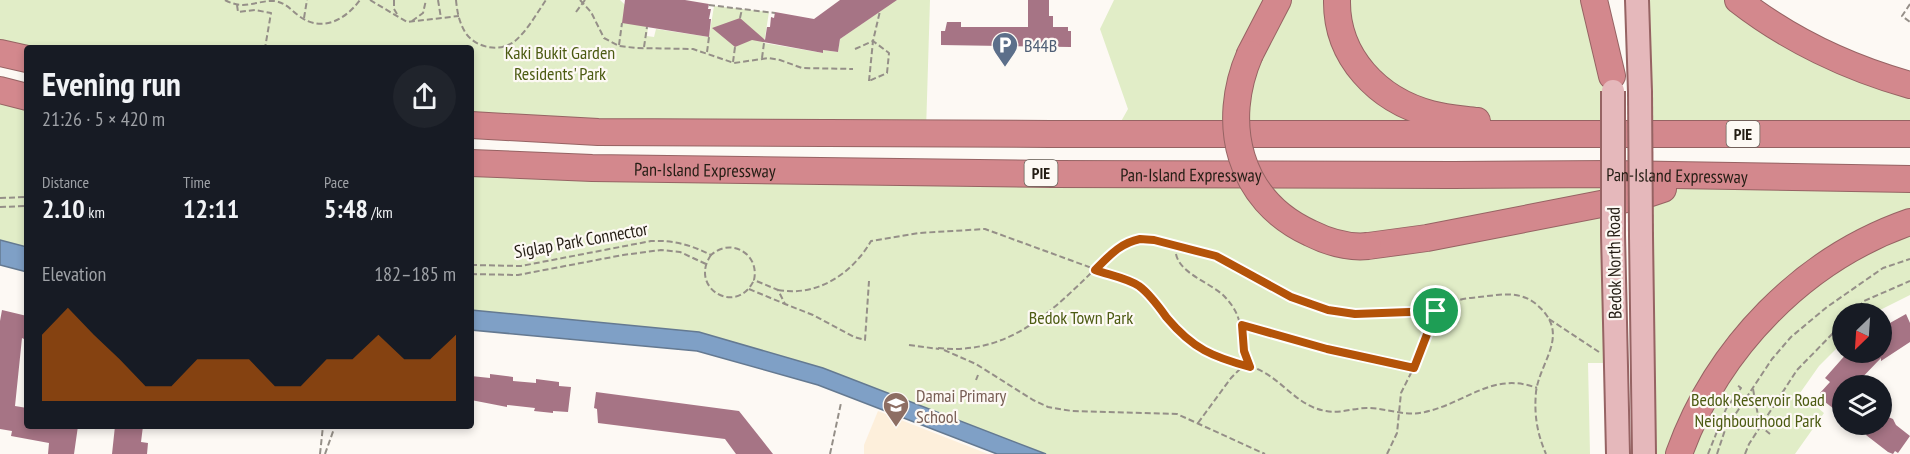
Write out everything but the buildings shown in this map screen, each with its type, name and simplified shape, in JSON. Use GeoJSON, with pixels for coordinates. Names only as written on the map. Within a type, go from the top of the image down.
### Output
{"type":"FeatureCollection","features":[{"type":"Feature","properties":{"kind":"highway"},"geometry":{"type":"LineString","coordinates":[[1278,0],[1250,54],[1239,83],[1235,114],[1238,145],[1252,180],[1274,208],[1295,225],[1328,240],[1348,245],[1368,246],[1427,238],[1642,196],[1670,186],[1680,176]]}},
{"type":"Feature","properties":{"kind":"highway"},"geometry":{"type":"LineString","coordinates":[[1337,0],[1340,26],[1351,57],[1368,79],[1394,98],[1422,111],[1444,116],[1576,134]]}},
{"type":"Feature","properties":{"kind":"highway"},"geometry":{"type":"LineString","coordinates":[[1594,0],[1612,84]]}},
{"type":"Feature","properties":{"kind":"highway"},"geometry":{"type":"LineString","coordinates":[[1738,0],[1774,25],[1806,43],[1858,67],[1910,85]]}},
{"type":"Feature","properties":{"kind":"highway"},"geometry":{"type":"LineString","coordinates":[[0,53],[24,59]]}},
{"type":"Feature","properties":{"kind":"highway"},"geometry":{"type":"LineString","coordinates":[[0,90],[24,96]]}},
{"type":"Feature","properties":{"kind":"highway","name":"Pan-Island Expressway"},"geometry":{"type":"LineString","coordinates":[[474,125],[610,132],[1910,134]]}},
{"type":"Feature","properties":{"kind":"highway","name":"Pan-Island Expressway"},"geometry":{"type":"LineString","coordinates":[[474,163],[592,168],[1028,173],[1441,176],[1612,174],[1910,179]]}},
{"type":"Feature","properties":{"kind":"highway"},"geometry":{"type":"LineString","coordinates":[[1679,454],[1696,412],[1720,371],[1754,327],[1775,305],[1836,257],[1873,236],[1910,222]]}},
{"type":"Feature","properties":{"kind":"main road","name":"Bedok North Road"},"geometry":{"type":"LineString","coordinates":[[1607,0],[1612,84],[1618,454]]}},
{"type":"Feature","properties":{"kind":"main road","name":"Bedok North Road"},"geometry":{"type":"LineString","coordinates":[[1637,0],[1644,454]]}},
{"type":"Feature","properties":{"kind":"path"},"geometry":{"type":"LineString","coordinates":[[225,0],[237,5],[264,0],[277,1],[304,19],[318,23],[334,22],[348,14],[360,0]]}},
{"type":"Feature","properties":{"kind":"path"},"geometry":{"type":"LineString","coordinates":[[304,19],[307,0]]}},
{"type":"Feature","properties":{"kind":"path"},"geometry":{"type":"LineString","coordinates":[[370,0],[408,21],[416,20],[423,13],[426,0]]}},
{"type":"Feature","properties":{"kind":"path"},"geometry":{"type":"LineString","coordinates":[[394,0],[394,9],[400,18],[411,22],[459,16]]}},
{"type":"Feature","properties":{"kind":"path"},"geometry":{"type":"LineString","coordinates":[[438,0],[441,18]]}},
{"type":"Feature","properties":{"kind":"path"},"geometry":{"type":"LineString","coordinates":[[456,0],[465,32],[474,41],[488,47],[503,47],[518,38],[546,0]]}},
{"type":"Feature","properties":{"kind":"path"},"geometry":{"type":"LineString","coordinates":[[576,12],[583,1],[604,38],[619,45],[689,49],[707,52],[721,60],[732,62],[747,62],[761,58],[780,60],[802,68],[853,69]]}},
{"type":"Feature","properties":{"kind":"path"},"geometry":{"type":"LineString","coordinates":[[1910,4],[1902,16],[1910,22]]}},
{"type":"Feature","properties":{"kind":"path"},"geometry":{"type":"LineString","coordinates":[[237,5],[238,12],[255,10],[271,14],[266,45]]}},
{"type":"Feature","properties":{"kind":"path"},"geometry":{"type":"LineString","coordinates":[[709,5],[775,13]]}},
{"type":"Feature","properties":{"kind":"path"},"geometry":{"type":"LineString","coordinates":[[740,18],[742,9]]}},
{"type":"Feature","properties":{"kind":"path"},"geometry":{"type":"LineString","coordinates":[[873,41],[889,53],[887,73],[868,80],[873,41],[880,11]]}},
{"type":"Feature","properties":{"kind":"path"},"geometry":{"type":"LineString","coordinates":[[619,45],[622,23]]}},
{"type":"Feature","properties":{"kind":"path"},"geometry":{"type":"LineString","coordinates":[[644,48],[647,27]]}},
{"type":"Feature","properties":{"kind":"path"},"geometry":{"type":"LineString","coordinates":[[707,52],[709,37]]}},
{"type":"Feature","properties":{"kind":"path"},"geometry":{"type":"LineString","coordinates":[[855,49],[873,41]]}},
{"type":"Feature","properties":{"kind":"path"},"geometry":{"type":"LineString","coordinates":[[761,58],[764,43]]}},
{"type":"Feature","properties":{"kind":"path"},"geometry":{"type":"LineString","coordinates":[[732,62],[735,47]]}},
{"type":"Feature","properties":{"kind":"path"},"geometry":{"type":"LineString","coordinates":[[0,198],[24,197]]}},
{"type":"Feature","properties":{"kind":"path"},"geometry":{"type":"LineString","coordinates":[[0,207],[24,206]]}},
{"type":"Feature","properties":{"kind":"path"},"geometry":{"type":"LineString","coordinates":[[754,280],[778,290],[802,291],[829,283],[852,266],[870,241],[919,233],[978,228],[995,232],[1130,281],[1142,288],[1180,333],[1199,348],[1221,359],[1264,372],[1300,401],[1319,410],[1339,412],[1368,408],[1418,414],[1435,410],[1503,382],[1517,382],[1537,388]]}},
{"type":"Feature","properties":{"kind":"path"},"geometry":{"type":"LineString","coordinates":[[909,345],[956,349],[982,345],[1020,332],[1052,310],[1118,248],[1130,241],[1150,239],[1216,256],[1291,297],[1328,310],[1355,314],[1436,311],[1459,300],[1509,294],[1530,300],[1541,309],[1553,335],[1552,346],[1537,388],[1537,433],[1546,454]]}},
{"type":"Feature","properties":{"kind":"path","name":"Siglap Park Connector"},"geometry":{"type":"LineString","coordinates":[[474,265],[521,266],[658,240],[684,243],[711,255]]}},
{"type":"Feature","properties":{"kind":"path"},"geometry":{"type":"LineString","coordinates":[[1176,245],[1175,254],[1178,261],[1224,295],[1238,314],[1242,325],[1244,351],[1250,367]]}},
{"type":"Feature","properties":{"kind":"path"},"geometry":{"type":"LineString","coordinates":[[723,248],[743,250],[754,264],[754,280],[749,289],[742,294],[724,297],[716,293],[705,279],[706,264],[711,255],[723,248]]}},
{"type":"Feature","properties":{"kind":"path"},"geometry":{"type":"LineString","coordinates":[[474,274],[519,275],[661,250],[684,254],[706,264]]}},
{"type":"Feature","properties":{"kind":"path"},"geometry":{"type":"LineString","coordinates":[[1717,454],[1725,430],[1772,359],[1791,337],[1827,307],[1883,268],[1910,259]]}},
{"type":"Feature","properties":{"kind":"path"},"geometry":{"type":"LineString","coordinates":[[749,289],[813,315],[854,337],[865,340],[869,281]]}},
{"type":"Feature","properties":{"kind":"path"},"geometry":{"type":"LineString","coordinates":[[1863,303],[1910,281]]}},
{"type":"Feature","properties":{"kind":"path"},"geometry":{"type":"LineString","coordinates":[[778,290],[785,304]]}},
{"type":"Feature","properties":{"kind":"path"},"geometry":{"type":"LineString","coordinates":[[1387,454],[1396,433],[1401,393],[1414,368],[1436,311]]}},
{"type":"Feature","properties":{"kind":"path"},"geometry":{"type":"LineString","coordinates":[[1547,318],[1616,364]]}},
{"type":"Feature","properties":{"kind":"path"},"geometry":{"type":"LineString","coordinates":[[1242,325],[1327,349],[1414,368]]}},
{"type":"Feature","properties":{"kind":"path"},"geometry":{"type":"LineString","coordinates":[[1745,454],[1760,426],[1797,370],[1832,334]]}},
{"type":"Feature","properties":{"kind":"path"},"geometry":{"type":"LineString","coordinates":[[938,348],[967,358],[1026,396],[1048,407],[1072,411],[1176,414],[1265,454]]}},
{"type":"Feature","properties":{"kind":"path"},"geometry":{"type":"LineString","coordinates":[[1198,423],[1231,378],[1244,365]]}},
{"type":"Feature","properties":{"kind":"path"},"geometry":{"type":"LineString","coordinates":[[976,380],[978,375]]}},
{"type":"Feature","properties":{"kind":"path"},"geometry":{"type":"LineString","coordinates":[[1708,454],[1726,409],[1742,388],[1735,383],[1730,389]]}},
{"type":"Feature","properties":{"kind":"path"},"geometry":{"type":"LineString","coordinates":[[1753,389],[1760,426],[1770,434]]}},
{"type":"Feature","properties":{"kind":"path"},"geometry":{"type":"LineString","coordinates":[[830,454],[842,403]]}},
{"type":"Feature","properties":{"kind":"path"},"geometry":{"type":"LineString","coordinates":[[320,454],[323,429]]}},
{"type":"Feature","properties":{"kind":"path"},"geometry":{"type":"LineString","coordinates":[[325,454],[334,429]]}},
{"type":"Feature","properties":{"kind":"shaded area","name":"Damai Primary School"},"geometry":{"type":"Polygon","coordinates":[[[878,411],[988,454],[864,454],[864,445],[878,411]]]}},
{"type":"Feature","properties":{"kind":"green space","name":"Kaki Bukit Garden Residents' Park"},"geometry":{"type":"Polygon","coordinates":[[[0,0],[620,0],[648,27],[647,36],[654,37],[656,29],[709,37],[714,6],[769,12],[764,43],[823,53],[823,50],[838,52],[840,39],[886,7],[888,0],[930,0],[926,131],[474,122],[474,45],[24,45],[24,50],[0,50],[0,0]]]}},
{"type":"Feature","properties":{"kind":"green space"},"geometry":{"type":"Polygon","coordinates":[[[1114,0],[1607,0],[1613,134],[1114,134],[1128,109],[1100,29],[1114,0]]]}},
{"type":"Feature","properties":{"kind":"green space"},"geometry":{"type":"Polygon","coordinates":[[[1637,0],[1738,0],[1910,85],[1910,134],[1640,134],[1637,0]]]}},
{"type":"Feature","properties":{"kind":"green space"},"geometry":{"type":"Polygon","coordinates":[[[0,98],[24,103],[24,246],[0,240],[0,98]]]}},
{"type":"Feature","properties":{"kind":"green space","name":"Bedok Town Park"},"geometry":{"type":"Polygon","coordinates":[[[474,173],[1247,182],[1310,239],[1611,208],[1614,363],[1588,363],[1590,454],[1046,454],[823,368],[699,332],[474,310],[474,173]]]}},
{"type":"Feature","properties":{"kind":"green space"},"geometry":{"type":"Polygon","coordinates":[[[1612,174],[1612,202],[1328,240],[1252,175],[1612,174]]]}},
{"type":"Feature","properties":{"kind":"green space"},"geometry":{"type":"Polygon","coordinates":[[[1910,180],[1910,222],[1775,305],[1679,454],[1644,454],[1642,196],[1670,186],[1910,180]]]}},
{"type":"Feature","properties":{"kind":"green space","name":"Bedok Reservoir Road Neighbourhood Park"},"geometry":{"type":"Polygon","coordinates":[[[1910,231],[1910,295],[1892,304],[1832,303],[1832,353],[1819,366],[1800,393],[1824,413],[1795,454],[1691,454],[1698,422],[1748,344],[1823,277],[1910,231]]]}},
{"type":"Feature","properties":{"kind":"water"},"geometry":{"type":"Polygon","coordinates":[[[0,240],[24,246],[24,271],[0,265],[0,240]]]}},
{"type":"Feature","properties":{"kind":"water"},"geometry":{"type":"Polygon","coordinates":[[[474,310],[699,332],[823,368],[1046,454],[997,454],[818,385],[697,351],[474,330],[474,310]]]}},
{"type":"Feature","properties":{"kind":"place","name":"B44B"},"geometry":{"type":"Point","coordinates":[1005,68]}},
{"type":"Feature","properties":{"kind":"place","name":"Damai Primary School"},"geometry":{"type":"Point","coordinates":[896,428]}},
{"type":"Feature","properties":{"kind":"route"},"geometry":{"type":"LineString","coordinates":[[1150,239],[1216,256],[1291,297],[1316,307],[1355,314],[1436,311],[1414,368],[1327,349],[1242,325],[1244,351],[1250,367],[1221,359],[1199,348],[1180,333],[1142,288],[1130,281],[1095,270],[1120,246],[1130,241],[1150,239]]}}]}
